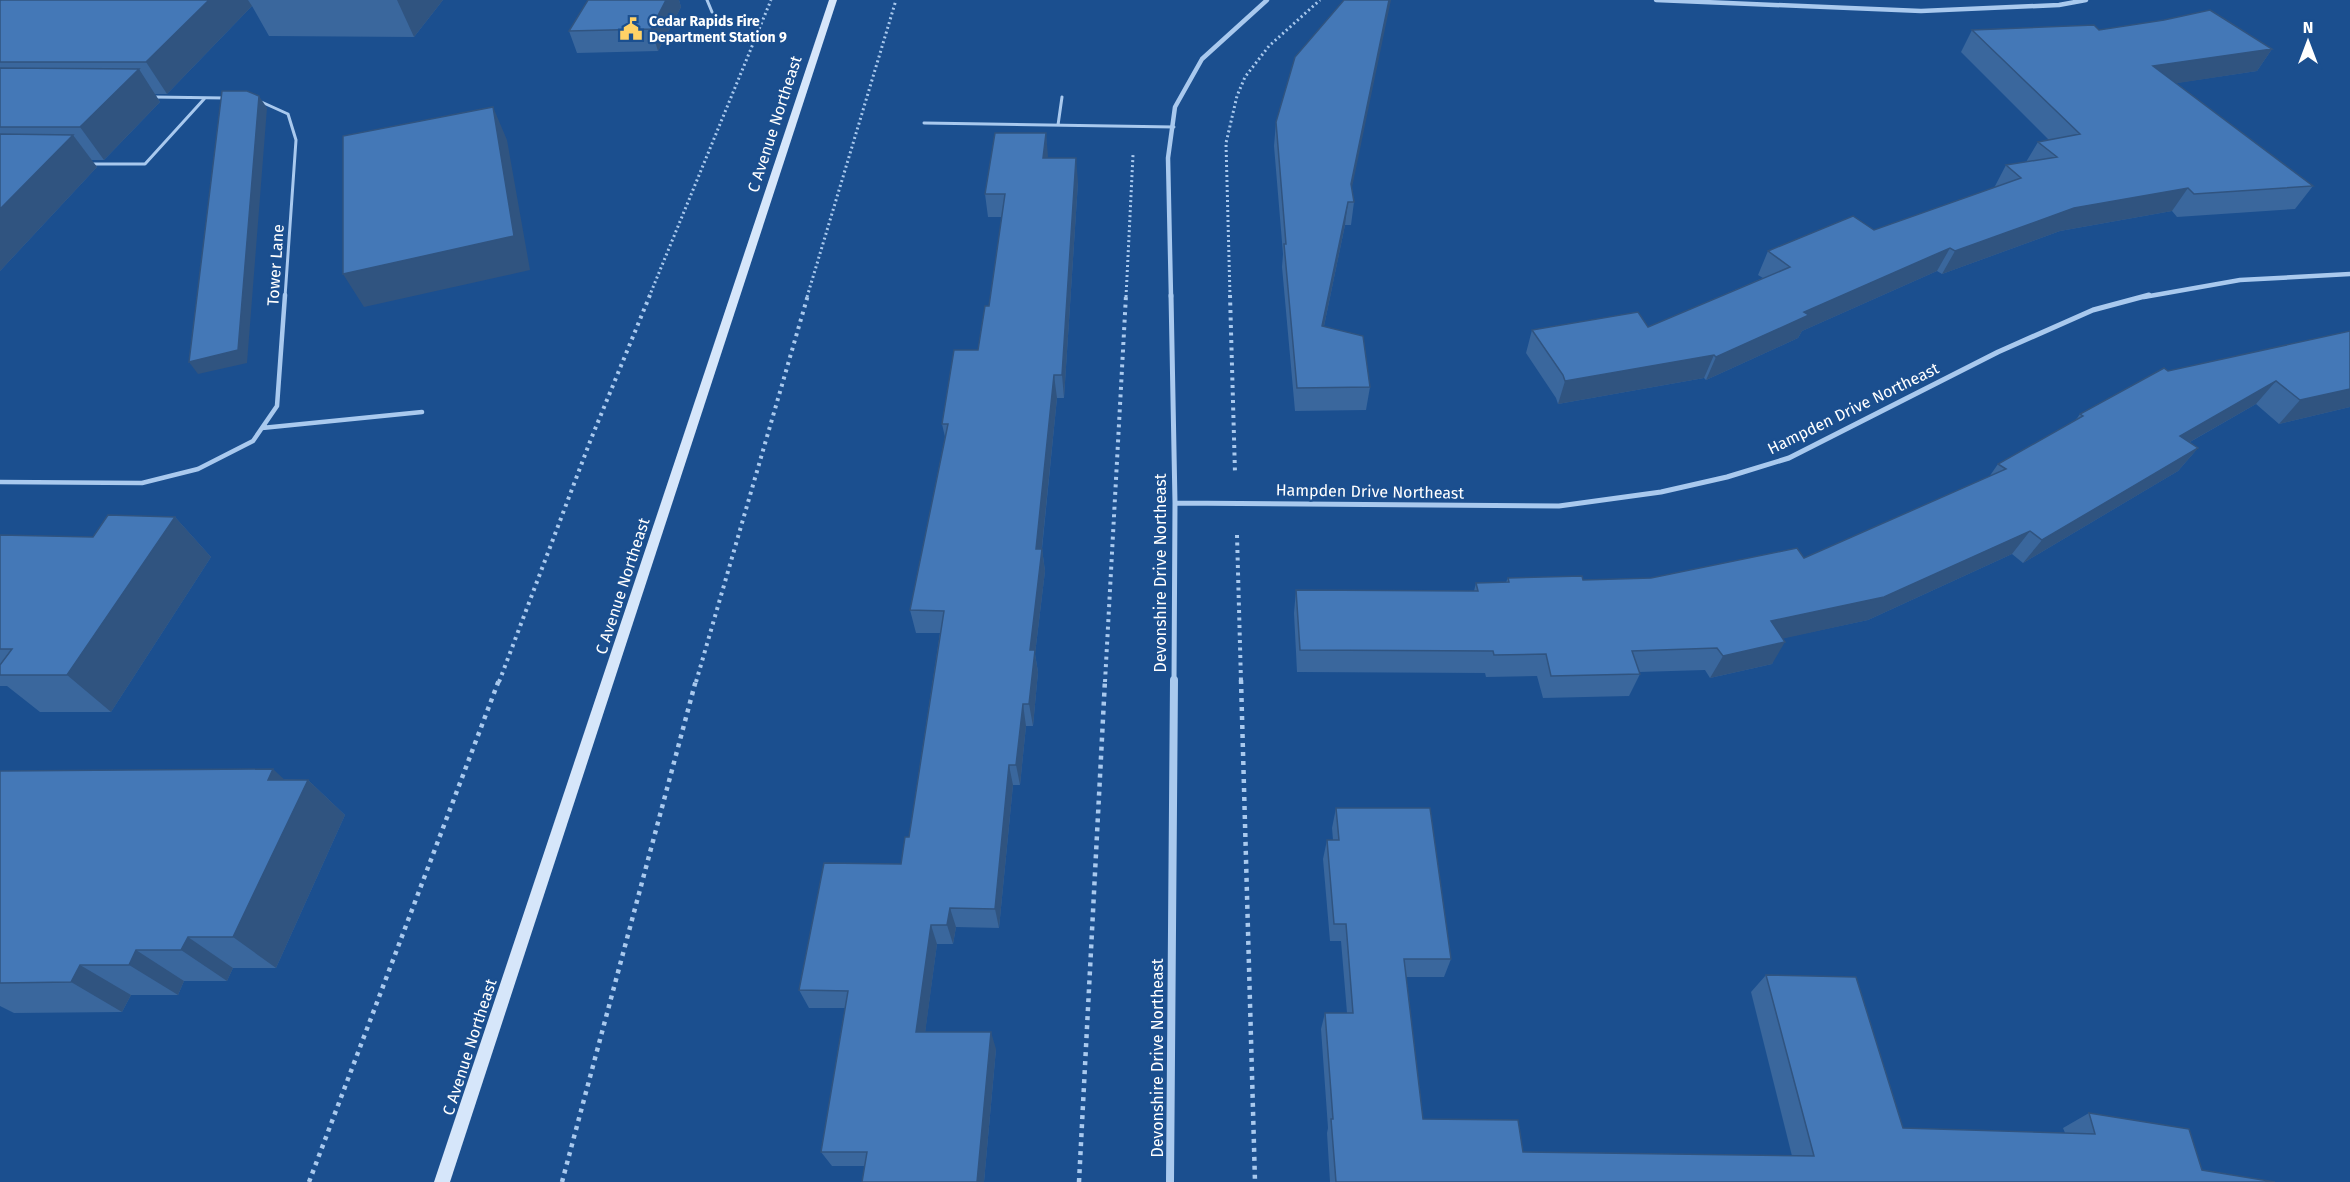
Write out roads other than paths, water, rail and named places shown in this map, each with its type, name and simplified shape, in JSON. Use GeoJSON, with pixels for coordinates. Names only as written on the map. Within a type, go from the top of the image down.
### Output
{"type":"FeatureCollection","features":[{"type":"Feature","properties":{"kind":"street","name":"C Avenue Northeast"},"geometry":{"type":"LineString","coordinates":[[442,1182],[833,0]]}},
{"type":"Feature","properties":{"kind":"street","name":"Devonshire Drive Northeast"},"geometry":{"type":"LineString","coordinates":[[1170,1182],[1175,503],[1168,158],[1175,107],[1202,59],[1267,0]]}},
{"type":"Feature","properties":{"kind":"street"},"geometry":{"type":"LineString","coordinates":[[1656,0],[1921,11],[2059,5],[2086,0]]}},
{"type":"Feature","properties":{"kind":"street","name":"Hampden Drive Northeast"},"geometry":{"type":"LineString","coordinates":[[1175,503],[1558,506],[1661,492],[1727,477],[1789,458],[1998,352],[2093,310],[2161,292],[2240,280],[2350,274]]}},
{"type":"Feature","properties":{"kind":"lane"},"geometry":{"type":"LineString","coordinates":[[707,0],[712,12]]}},
{"type":"Feature","properties":{"kind":"lane"},"geometry":{"type":"LineString","coordinates":[[148,97],[235,99]]}},
{"type":"Feature","properties":{"kind":"lane"},"geometry":{"type":"LineString","coordinates":[[89,164],[145,164],[205,98]]}},
{"type":"Feature","properties":{"kind":"lane"},"geometry":{"type":"LineString","coordinates":[[1058,125],[1062,98]]}},
{"type":"Feature","properties":{"kind":"lane","name":"Tower Lane"},"geometry":{"type":"LineString","coordinates":[[0,482],[142,483],[198,469],[253,441],[277,406],[296,140],[288,114],[255,99]]}},
{"type":"Feature","properties":{"kind":"lane"},"geometry":{"type":"LineString","coordinates":[[924,123],[1174,127]]}},
{"type":"Feature","properties":{"kind":"lane"},"geometry":{"type":"LineString","coordinates":[[262,428],[422,412]]}},
{"type":"Feature","properties":{"kind":"place","name":"Cedar Rapids Fire Department Station 9"},"geometry":{"type":"Point","coordinates":[631,29]}}]}
